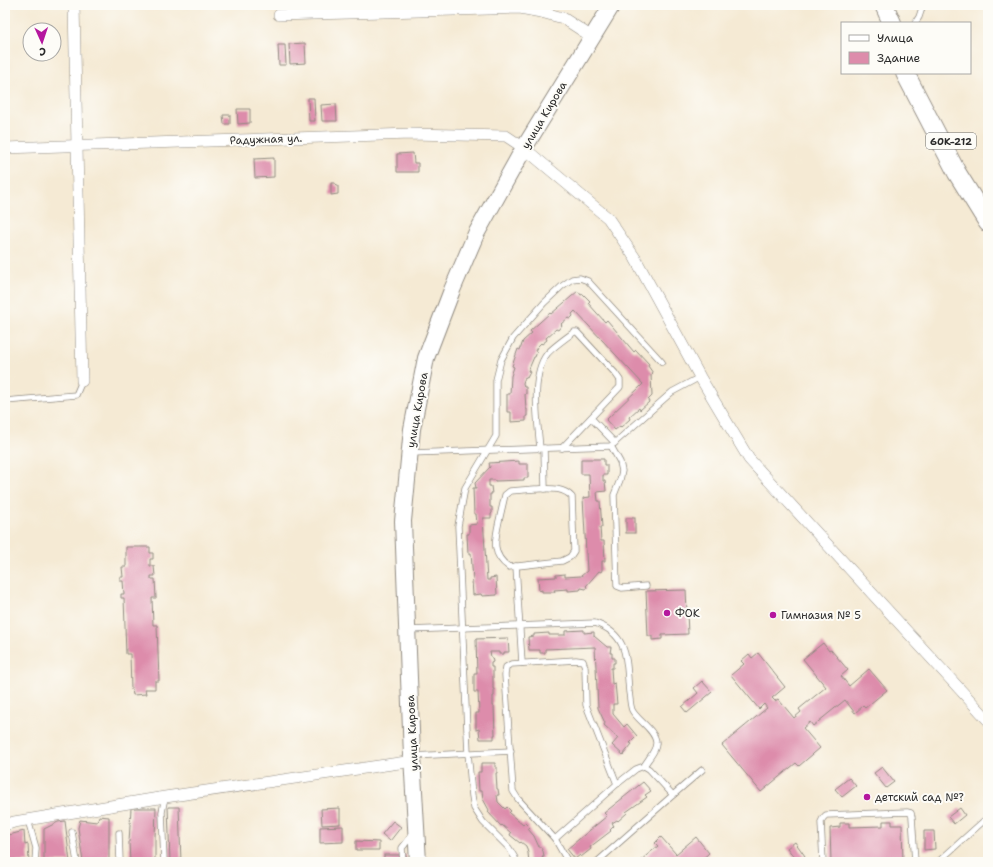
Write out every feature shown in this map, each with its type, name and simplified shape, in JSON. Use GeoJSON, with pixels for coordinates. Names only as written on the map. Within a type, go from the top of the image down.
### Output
{"type":"FeatureCollection","features":[{"type":"Feature","properties":{"kind":"main road","name":"улица Кирова"},"geometry":{"type":"LineString","coordinates":[[418,862],[402,521],[412,429],[426,358],[452,290],[476,234],[524,148],[612,5]]}},
{"type":"Feature","properties":{"kind":"main road"},"geometry":{"type":"LineString","coordinates":[[876,5],[882,22]]}},
{"type":"Feature","properties":{"kind":"main road"},"geometry":{"type":"LineString","coordinates":[[884,5],[892,22]]}},
{"type":"Feature","properties":{"kind":"main road"},"geometry":{"type":"LineString","coordinates":[[907,74],[957,173],[988,223]]}},
{"type":"Feature","properties":{"kind":"main road","name":"60К-212"},"geometry":{"type":"LineString","coordinates":[[916,74],[988,209]]}},
{"type":"Feature","properties":{"kind":"street"},"geometry":{"type":"LineString","coordinates":[[74,5],[82,381]]}},
{"type":"Feature","properties":{"kind":"street"},"geometry":{"type":"LineString","coordinates":[[279,15],[520,8],[563,18],[592,37]]}},
{"type":"Feature","properties":{"kind":"street","name":"Радужная ул."},"geometry":{"type":"LineString","coordinates":[[5,148],[410,134],[506,136],[524,148],[608,218],[635,258],[700,378],[748,459],[988,720]]}},
{"type":"Feature","properties":{"kind":"street"},"geometry":{"type":"LineString","coordinates":[[5,825],[14,822],[164,797],[413,758]]}},
{"type":"Feature","properties":{"kind":"lane"},"geometry":{"type":"LineString","coordinates":[[916,22],[923,5]]}},
{"type":"Feature","properties":{"kind":"lane"},"geometry":{"type":"LineString","coordinates":[[516,862],[509,848],[483,822],[474,808],[468,753],[458,526],[465,488],[496,436],[496,380],[501,360],[513,338],[544,303],[572,279],[580,278],[588,281],[662,362]]}},
{"type":"Feature","properties":{"kind":"lane"},"geometry":{"type":"LineString","coordinates":[[546,489],[536,400],[540,367],[548,354],[574,332],[577,332],[620,380],[620,387],[562,448]]}},
{"type":"Feature","properties":{"kind":"lane"},"geometry":{"type":"LineString","coordinates":[[409,453],[562,448],[613,444],[672,392],[700,378]]}},
{"type":"Feature","properties":{"kind":"lane"},"geometry":{"type":"LineString","coordinates":[[5,401],[76,396],[82,381]]}},
{"type":"Feature","properties":{"kind":"lane"},"geometry":{"type":"LineString","coordinates":[[590,418],[613,444],[622,471],[614,495],[617,586],[622,588],[646,586]]}},
{"type":"Feature","properties":{"kind":"lane"},"geometry":{"type":"LineString","coordinates":[[546,489],[559,489],[568,493],[572,497],[574,551],[570,558],[562,561],[509,567],[504,564],[496,551],[495,538],[505,495],[510,491],[546,489]]}},
{"type":"Feature","properties":{"kind":"lane"},"geometry":{"type":"LineString","coordinates":[[516,566],[522,663]]}},
{"type":"Feature","properties":{"kind":"lane"},"geometry":{"type":"LineString","coordinates":[[407,630],[595,623],[611,631],[623,645],[632,710],[651,731],[656,741],[656,747],[644,766],[636,769],[617,784],[556,839]]}},
{"type":"Feature","properties":{"kind":"lane"},"geometry":{"type":"LineString","coordinates":[[568,862],[556,839],[518,799],[514,791],[505,675],[506,667],[511,664],[522,663],[576,660],[583,661],[586,667],[586,705],[617,784]]}},
{"type":"Feature","properties":{"kind":"lane"},"geometry":{"type":"LineString","coordinates":[[413,758],[510,751]]}},
{"type":"Feature","properties":{"kind":"lane"},"geometry":{"type":"LineString","coordinates":[[644,766],[649,769],[673,795]]}},
{"type":"Feature","properties":{"kind":"lane"},"geometry":{"type":"LineString","coordinates":[[597,862],[702,770]]}},
{"type":"Feature","properties":{"kind":"lane"},"geometry":{"type":"LineString","coordinates":[[164,797],[162,812],[164,862]]}},
{"type":"Feature","properties":{"kind":"lane"},"geometry":{"type":"LineString","coordinates":[[823,862],[821,822],[826,815],[907,812],[911,813],[912,817],[915,862]]}},
{"type":"Feature","properties":{"kind":"lane"},"geometry":{"type":"LineString","coordinates":[[938,862],[988,817]]}},
{"type":"Feature","properties":{"kind":"lane"},"geometry":{"type":"LineString","coordinates":[[28,820],[36,848],[36,862]]}},
{"type":"Feature","properties":{"kind":"lane"},"geometry":{"type":"LineString","coordinates":[[403,862],[402,848],[416,830]]}},
{"type":"Feature","properties":{"kind":"lane"},"geometry":{"type":"LineString","coordinates":[[72,832],[77,862]]}},
{"type":"Feature","properties":{"kind":"lane"},"geometry":{"type":"LineString","coordinates":[[119,833],[120,862]]}},
{"type":"Feature","properties":{"kind":"building"},"geometry":{"type":"Polygon","coordinates":[[[305,43],[306,63],[290,64],[289,44],[305,43]]]}},
{"type":"Feature","properties":{"kind":"building"},"geometry":{"type":"Polygon","coordinates":[[[278,45],[285,45],[286,65],[279,65],[278,45]]]}},
{"type":"Feature","properties":{"kind":"building"},"geometry":{"type":"Polygon","coordinates":[[[308,98],[314,98],[315,121],[309,121],[308,98]]]}},
{"type":"Feature","properties":{"kind":"building"},"geometry":{"type":"Polygon","coordinates":[[[336,104],[337,121],[322,121],[321,105],[336,104]]]}},
{"type":"Feature","properties":{"kind":"building"},"geometry":{"type":"Polygon","coordinates":[[[237,109],[250,109],[250,123],[238,124],[237,109]]]}},
{"type":"Feature","properties":{"kind":"building"},"geometry":{"type":"Polygon","coordinates":[[[223,115],[230,115],[230,124],[224,124],[223,115]]]}},
{"type":"Feature","properties":{"kind":"building"},"geometry":{"type":"Polygon","coordinates":[[[413,153],[414,163],[418,163],[418,172],[397,172],[397,154],[413,153]]]}},
{"type":"Feature","properties":{"kind":"building"},"geometry":{"type":"Polygon","coordinates":[[[274,158],[274,177],[255,178],[254,159],[274,158]]]}},
{"type":"Feature","properties":{"kind":"building"},"geometry":{"type":"Polygon","coordinates":[[[331,183],[335,183],[336,186],[338,186],[338,194],[331,195],[331,183]]]}},
{"type":"Feature","properties":{"kind":"building"},"geometry":{"type":"Polygon","coordinates":[[[578,291],[590,301],[588,303],[605,322],[607,320],[634,352],[636,350],[649,364],[648,366],[653,373],[651,375],[652,396],[648,400],[649,402],[640,410],[639,408],[629,417],[630,419],[615,430],[606,420],[643,384],[575,311],[570,319],[568,318],[561,324],[562,325],[558,330],[556,329],[546,338],[547,340],[537,347],[535,351],[537,352],[528,371],[530,372],[527,378],[525,377],[523,383],[524,387],[526,387],[526,421],[511,422],[511,412],[507,412],[507,394],[510,394],[511,376],[514,367],[512,366],[518,349],[520,350],[523,341],[532,333],[530,331],[578,291]]]}},
{"type":"Feature","properties":{"kind":"building"},"geometry":{"type":"Polygon","coordinates":[[[581,459],[604,459],[604,465],[607,465],[607,475],[603,475],[606,491],[597,492],[598,501],[600,501],[602,527],[600,527],[601,541],[604,541],[605,561],[602,561],[601,572],[599,571],[586,586],[586,589],[581,588],[580,590],[568,591],[568,589],[554,590],[555,592],[542,592],[542,590],[539,591],[538,578],[556,577],[556,575],[565,574],[565,577],[581,576],[587,571],[583,498],[590,497],[589,474],[581,474],[581,459]]]}},
{"type":"Feature","properties":{"kind":"building"},"geometry":{"type":"Polygon","coordinates":[[[519,461],[519,464],[528,464],[528,478],[524,478],[524,480],[489,480],[489,486],[491,486],[492,494],[490,494],[490,507],[492,507],[492,513],[491,518],[483,518],[487,580],[496,577],[497,595],[473,595],[471,553],[468,553],[467,534],[469,534],[469,525],[477,524],[476,514],[474,514],[473,488],[476,488],[475,483],[490,467],[489,463],[519,461]]]}},
{"type":"Feature","properties":{"kind":"building"},"geometry":{"type":"Polygon","coordinates":[[[626,518],[635,518],[635,533],[626,533],[626,518]]]}},
{"type":"Feature","properties":{"kind":"building"},"geometry":{"type":"Polygon","coordinates":[[[126,547],[150,547],[150,553],[153,553],[153,559],[150,559],[150,566],[154,566],[155,576],[151,576],[151,579],[155,579],[156,598],[152,598],[153,625],[157,625],[159,681],[155,681],[155,689],[145,689],[146,694],[133,695],[131,690],[130,654],[126,654],[124,598],[121,598],[121,594],[124,594],[123,581],[120,581],[120,577],[123,577],[122,567],[126,567],[126,547]]]}},
{"type":"Feature","properties":{"kind":"building","name":"ФОК"},"geometry":{"type":"Polygon","coordinates":[[[686,590],[688,634],[662,635],[662,639],[652,640],[652,636],[648,636],[646,591],[686,590]]]}},
{"type":"Feature","properties":{"kind":"building"},"geometry":{"type":"Polygon","coordinates":[[[584,630],[584,633],[594,632],[594,636],[607,647],[611,647],[610,653],[612,653],[612,658],[615,658],[613,668],[611,668],[612,684],[615,683],[617,704],[613,704],[613,714],[624,727],[627,724],[637,736],[630,743],[632,744],[623,755],[612,745],[618,738],[604,725],[605,723],[598,708],[595,647],[545,649],[545,653],[540,653],[540,650],[529,650],[528,637],[534,636],[534,634],[549,633],[549,635],[565,635],[565,631],[584,630]]]}},
{"type":"Feature","properties":{"kind":"building"},"geometry":{"type":"Polygon","coordinates":[[[508,638],[509,652],[499,654],[499,652],[490,652],[493,662],[491,663],[491,667],[493,667],[495,735],[494,739],[480,739],[479,729],[476,730],[476,713],[479,713],[478,692],[474,692],[474,674],[477,674],[476,639],[508,638]]]}},
{"type":"Feature","properties":{"kind":"building"},"geometry":{"type":"Polygon","coordinates":[[[823,643],[848,670],[841,676],[849,686],[869,669],[887,690],[865,708],[863,706],[855,713],[845,700],[813,726],[810,722],[803,728],[820,748],[799,766],[796,763],[761,792],[722,745],[767,708],[764,704],[759,709],[731,675],[744,664],[741,661],[749,654],[752,658],[758,653],[785,687],[772,698],[775,701],[778,699],[794,718],[801,712],[799,709],[826,687],[803,659],[823,643]]]}},
{"type":"Feature","properties":{"kind":"building"},"geometry":{"type":"Polygon","coordinates":[[[702,681],[712,692],[687,713],[682,707],[698,693],[694,688],[702,681]]]}},
{"type":"Feature","properties":{"kind":"building"},"geometry":{"type":"Polygon","coordinates":[[[481,763],[495,763],[495,767],[497,767],[498,802],[505,809],[507,807],[511,811],[509,813],[523,825],[525,823],[530,828],[528,829],[543,851],[543,862],[529,862],[526,846],[510,835],[511,833],[502,825],[501,826],[488,812],[489,810],[483,799],[482,791],[479,791],[478,772],[481,772],[481,763]]]}},
{"type":"Feature","properties":{"kind":"building"},"geometry":{"type":"Polygon","coordinates":[[[882,767],[894,782],[886,788],[874,773],[882,767]]]}},
{"type":"Feature","properties":{"kind":"building"},"geometry":{"type":"Polygon","coordinates":[[[849,778],[856,786],[842,797],[835,789],[849,778]]]}},
{"type":"Feature","properties":{"kind":"building"},"geometry":{"type":"Polygon","coordinates":[[[643,782],[651,791],[645,795],[647,797],[626,812],[627,813],[618,821],[617,820],[612,823],[614,826],[610,830],[611,831],[590,847],[591,849],[581,857],[580,855],[575,859],[567,849],[607,816],[604,813],[643,782]]]}},
{"type":"Feature","properties":{"kind":"building"},"geometry":{"type":"Polygon","coordinates":[[[168,807],[179,807],[181,862],[170,862],[168,807]]]}},
{"type":"Feature","properties":{"kind":"building"},"geometry":{"type":"Polygon","coordinates":[[[131,808],[156,808],[155,862],[130,862],[129,843],[131,808]]]}},
{"type":"Feature","properties":{"kind":"building"},"geometry":{"type":"Polygon","coordinates":[[[340,808],[340,824],[322,825],[321,809],[340,808]]]}},
{"type":"Feature","properties":{"kind":"building"},"geometry":{"type":"Polygon","coordinates":[[[960,808],[965,815],[954,824],[948,817],[960,808]]]}},
{"type":"Feature","properties":{"kind":"building"},"geometry":{"type":"Polygon","coordinates":[[[99,816],[109,817],[109,862],[83,862],[78,828],[80,820],[97,822],[99,816]]]}},
{"type":"Feature","properties":{"kind":"building"},"geometry":{"type":"Polygon","coordinates":[[[65,821],[70,862],[44,862],[44,829],[58,822],[65,821]]]}},
{"type":"Feature","properties":{"kind":"building"},"geometry":{"type":"Polygon","coordinates":[[[393,821],[401,827],[390,841],[382,834],[393,821]]]}},
{"type":"Feature","properties":{"kind":"building"},"geometry":{"type":"Polygon","coordinates":[[[883,821],[892,821],[892,825],[902,825],[903,862],[885,862],[885,860],[831,862],[830,828],[840,827],[840,823],[849,823],[849,827],[883,826],[883,821]]]}},
{"type":"Feature","properties":{"kind":"building"},"geometry":{"type":"Polygon","coordinates":[[[343,826],[343,842],[320,843],[320,827],[343,826]]]}},
{"type":"Feature","properties":{"kind":"building"},"geometry":{"type":"Polygon","coordinates":[[[24,831],[25,845],[28,844],[29,862],[5,862],[5,836],[24,831]]]}},
{"type":"Feature","properties":{"kind":"building"},"geometry":{"type":"Polygon","coordinates":[[[924,831],[934,831],[935,849],[924,850],[924,831]]]}},
{"type":"Feature","properties":{"kind":"building"},"geometry":{"type":"Polygon","coordinates":[[[661,837],[676,854],[696,837],[709,853],[699,862],[643,862],[641,860],[658,846],[655,843],[661,837]]]}},
{"type":"Feature","properties":{"kind":"building"},"geometry":{"type":"Polygon","coordinates":[[[356,841],[379,842],[379,850],[356,850],[356,841]]]}},
{"type":"Feature","properties":{"kind":"building"},"geometry":{"type":"Polygon","coordinates":[[[795,842],[805,856],[798,862],[787,848],[795,842]]]}},
{"type":"Feature","properties":{"kind":"building"},"geometry":{"type":"Polygon","coordinates":[[[384,855],[406,855],[406,862],[384,862],[384,855]]]}},
{"type":"Feature","properties":{"kind":"place","name":"ФОК"},"geometry":{"type":"Point","coordinates":[667,613]}},
{"type":"Feature","properties":{"kind":"place","name":"Гимназия № 5"},"geometry":{"type":"Point","coordinates":[773,615]}},
{"type":"Feature","properties":{"kind":"place","name":"детский сад №?"},"geometry":{"type":"Point","coordinates":[867,797]}}]}
